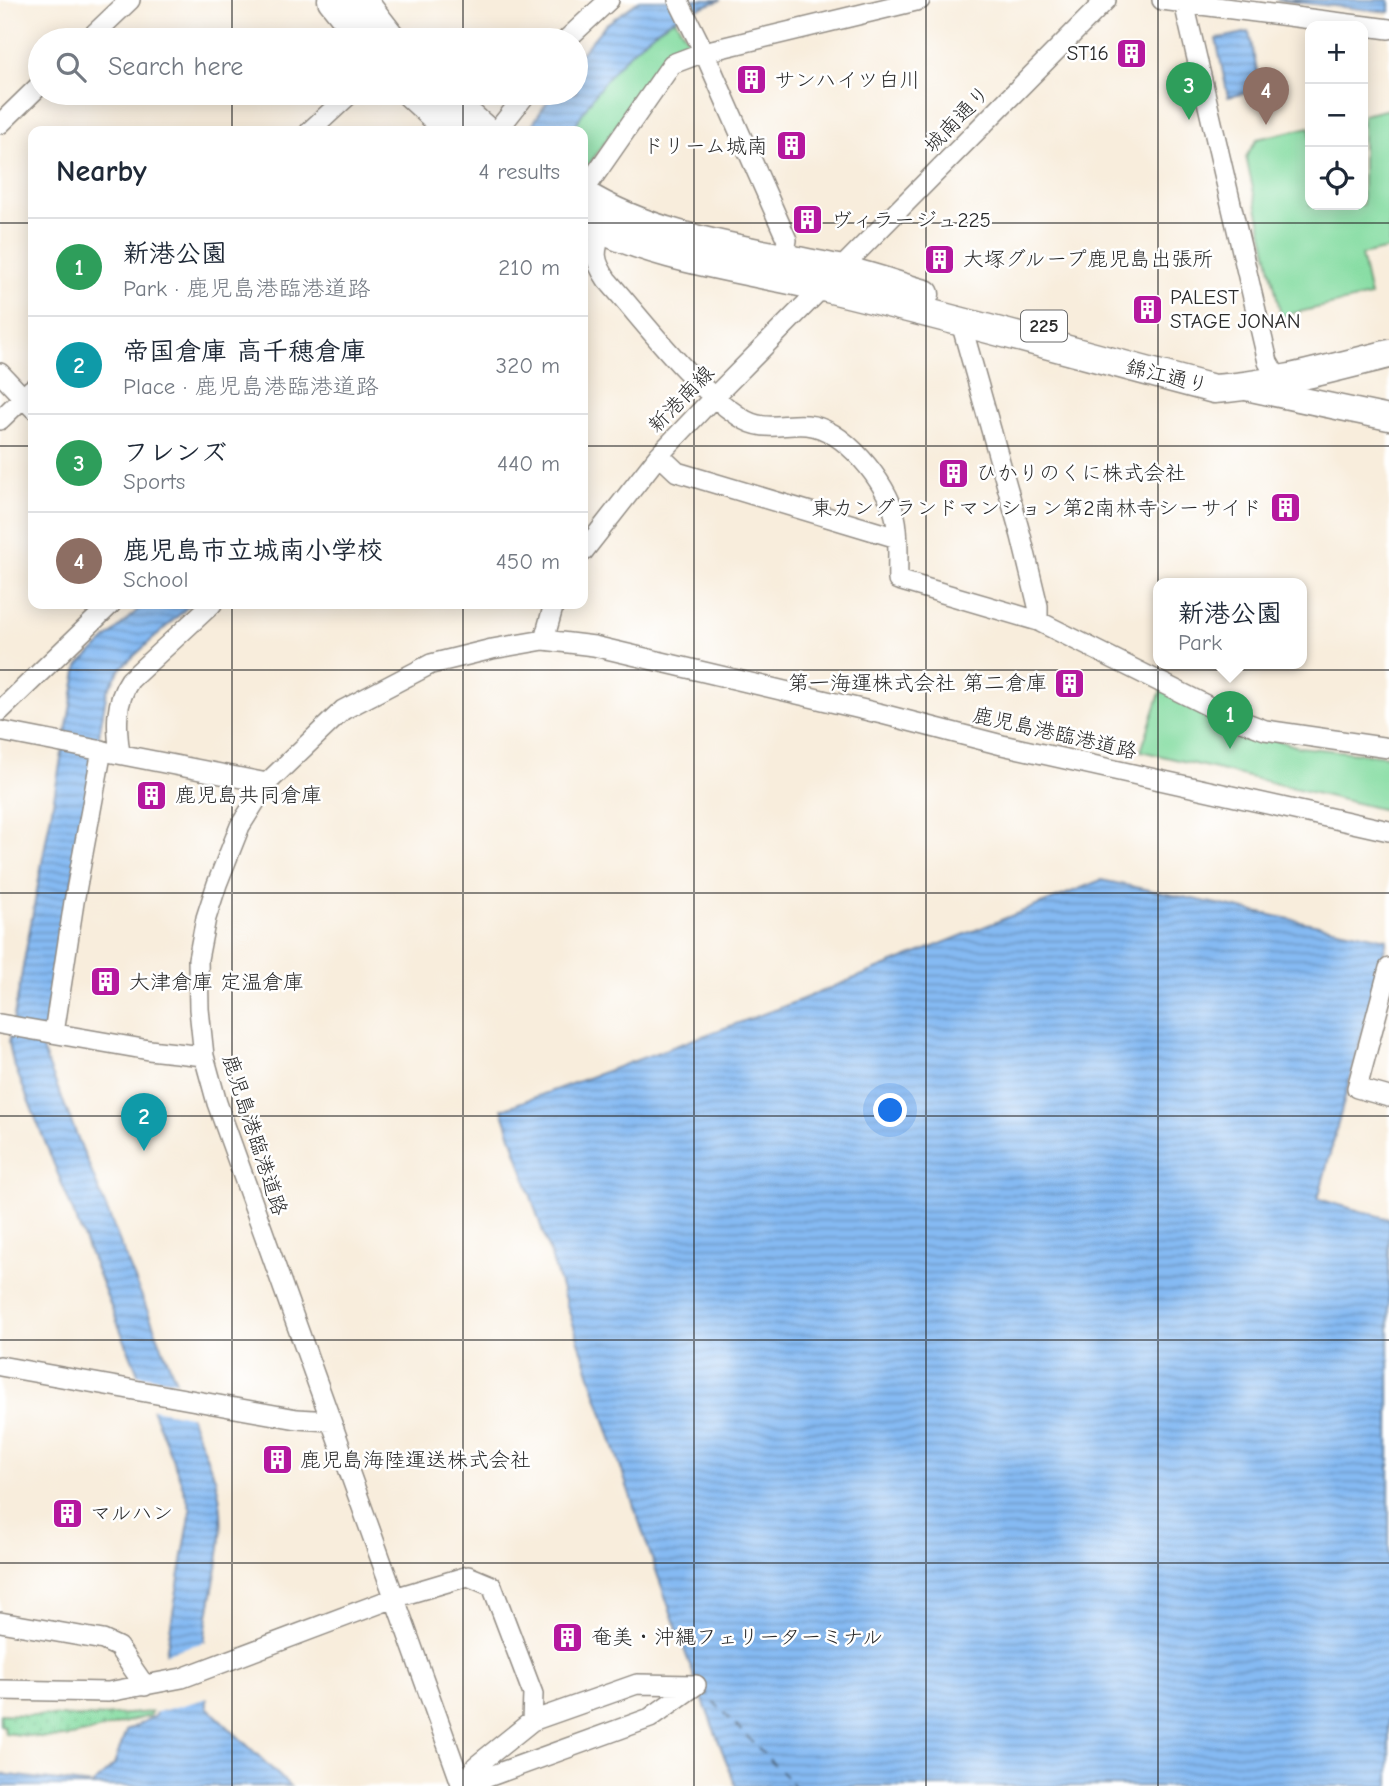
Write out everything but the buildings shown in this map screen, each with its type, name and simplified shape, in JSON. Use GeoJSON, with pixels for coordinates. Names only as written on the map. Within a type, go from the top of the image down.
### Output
{"type":"FeatureCollection","features":[{"type":"Feature","properties":{"kind":"highway"},"geometry":{"type":"LineString","coordinates":[[332,0],[354,28]]}},
{"type":"Feature","properties":{"kind":"highway"},"geometry":{"type":"LineString","coordinates":[[362,0],[384,28]]}},
{"type":"Feature","properties":{"kind":"highway"},"geometry":{"type":"LineString","coordinates":[[423,105],[446,126]]}},
{"type":"Feature","properties":{"kind":"highway"},"geometry":{"type":"LineString","coordinates":[[457,105],[480,126]]}},
{"type":"Feature","properties":{"kind":"highway","name":"錦江通り"},"geometry":{"type":"LineString","coordinates":[[588,197],[600,205],[653,227],[784,258],[832,278],[961,323],[1214,389],[1245,388]]}},
{"type":"Feature","properties":{"kind":"highway","name":"錦江通り"},"geometry":{"type":"LineString","coordinates":[[592,225],[659,250],[832,278],[1035,324],[1219,370],[1245,388]]}},
{"type":"Feature","properties":{"kind":"highway","name":"225"},"geometry":{"type":"LineString","coordinates":[[1245,388],[1389,354]]}},
{"type":"Feature","properties":{"kind":"main road"},"geometry":{"type":"LineString","coordinates":[[1245,388],[1389,418]]}},
{"type":"Feature","properties":{"kind":"street"},"geometry":{"type":"LineString","coordinates":[[101,28],[130,0]]}},
{"type":"Feature","properties":{"kind":"street"},"geometry":{"type":"LineString","coordinates":[[579,28],[609,0]]}},
{"type":"Feature","properties":{"kind":"street"},"geometry":{"type":"LineString","coordinates":[[678,0],[704,52],[787,240],[784,258]]}},
{"type":"Feature","properties":{"kind":"street"},"geometry":{"type":"LineString","coordinates":[[588,186],[672,64],[704,52],[920,0]]}},
{"type":"Feature","properties":{"kind":"street","name":"城南通り"},"geometry":{"type":"LineString","coordinates":[[832,278],[1106,0]]}},
{"type":"Feature","properties":{"kind":"street"},"geometry":{"type":"LineString","coordinates":[[1162,0],[1389,29]]}},
{"type":"Feature","properties":{"kind":"street"},"geometry":{"type":"LineString","coordinates":[[1184,4],[1268,362],[1279,381]]}},
{"type":"Feature","properties":{"kind":"street"},"geometry":{"type":"LineString","coordinates":[[0,124],[28,97]]}},
{"type":"Feature","properties":{"kind":"street"},"geometry":{"type":"LineString","coordinates":[[315,126],[338,105]]}},
{"type":"Feature","properties":{"kind":"street"},"geometry":{"type":"LineString","coordinates":[[501,126],[518,105]]}},
{"type":"Feature","properties":{"kind":"street"},"geometry":{"type":"LineString","coordinates":[[592,225],[596,263],[607,280],[693,377],[715,396],[741,418],[753,424],[780,428],[806,425],[820,428],[831,432],[851,447],[889,495],[896,519],[898,580],[1038,621],[1228,716],[1265,730],[1389,748]]}},
{"type":"Feature","properties":{"kind":"street","name":"新港南線"},"geometry":{"type":"LineString","coordinates":[[588,546],[659,455],[832,278]]}},
{"type":"Feature","properties":{"kind":"street"},"geometry":{"type":"LineString","coordinates":[[961,323],[1021,536],[1038,606],[1038,621]]}},
{"type":"Feature","properties":{"kind":"street"},"geometry":{"type":"LineString","coordinates":[[0,373],[28,396]]}},
{"type":"Feature","properties":{"kind":"street"},"geometry":{"type":"LineString","coordinates":[[0,420],[28,399]]}},
{"type":"Feature","properties":{"kind":"street"},"geometry":{"type":"LineString","coordinates":[[659,455],[677,472],[897,538]]}},
{"type":"Feature","properties":{"kind":"street"},"geometry":{"type":"LineString","coordinates":[[0,711],[106,609]]}},
{"type":"Feature","properties":{"kind":"street"},"geometry":{"type":"LineString","coordinates":[[54,1033],[74,902],[111,751],[122,691],[130,680],[207,609]]}},
{"type":"Feature","properties":{"kind":"street"},"geometry":{"type":"LineString","coordinates":[[544,640],[553,609]]}},
{"type":"Feature","properties":{"kind":"street","name":"鹿児島港臨港道路"},"geometry":{"type":"LineString","coordinates":[[469,1785],[394,1598],[218,1103],[204,1056],[198,959],[206,918],[216,884],[240,826],[267,783],[343,710],[431,664],[544,640],[594,646],[1002,745],[1389,831]]}},
{"type":"Feature","properties":{"kind":"street"},"geometry":{"type":"LineString","coordinates":[[0,731],[267,783]]}},
{"type":"Feature","properties":{"kind":"street"},"geometry":{"type":"LineString","coordinates":[[1389,968],[1357,1088],[1389,1097]]}},
{"type":"Feature","properties":{"kind":"street"},"geometry":{"type":"LineString","coordinates":[[5,1025],[149,1050],[204,1056]]}},
{"type":"Feature","properties":{"kind":"street"},"geometry":{"type":"LineString","coordinates":[[0,1366],[297,1419],[330,1421]]}},
{"type":"Feature","properties":{"kind":"street"},"geometry":{"type":"LineString","coordinates":[[0,1690],[108,1692],[182,1678],[394,1598],[468,1576],[492,1586],[533,1694],[532,1721]]}},
{"type":"Feature","properties":{"kind":"street"},"geometry":{"type":"LineString","coordinates":[[0,1622],[103,1640],[118,1647],[145,1686]]}},
{"type":"Feature","properties":{"kind":"street"},"geometry":{"type":"LineString","coordinates":[[637,1684],[696,1685],[650,1717],[469,1785],[476,1766],[532,1721],[637,1684]]}},
{"type":"Feature","properties":{"kind":"green space"},"geometry":{"type":"Polygon","coordinates":[[[675,19],[690,43],[688,48],[665,58],[588,164],[588,126],[575,126],[588,102],[629,54],[675,19]]]}},
{"type":"Feature","properties":{"kind":"green space"},"geometry":{"type":"Polygon","coordinates":[[[1389,109],[1389,249],[1361,255],[1370,296],[1281,316],[1246,157],[1257,139],[1305,128],[1305,210],[1368,210],[1368,114],[1389,109]]]}},
{"type":"Feature","properties":{"kind":"green space"},"geometry":{"type":"Polygon","coordinates":[[[1162,687],[1239,729],[1299,747],[1389,756],[1389,811],[1141,751],[1162,687]]]}},
{"type":"Feature","properties":{"kind":"green space"},"geometry":{"type":"Polygon","coordinates":[[[151,1712],[150,1716],[63,1737],[5,1733],[4,1726],[0,1725],[0,1714],[90,1717],[151,1712]]]}},
{"type":"Feature","properties":{"kind":"water"},"geometry":{"type":"Polygon","coordinates":[[[640,0],[721,0],[685,13],[650,35],[624,59],[588,105],[588,45],[605,25],[640,0]]]}},
{"type":"Feature","properties":{"kind":"water"},"geometry":{"type":"Polygon","coordinates":[[[1276,0],[1389,0],[1389,12],[1276,0]]]}},
{"type":"Feature","properties":{"kind":"water"},"geometry":{"type":"Polygon","coordinates":[[[1249,32],[1261,90],[1228,97],[1216,39],[1249,32]]]}},
{"type":"Feature","properties":{"kind":"water"},"geometry":{"type":"Polygon","coordinates":[[[545,105],[588,105],[575,126],[531,126],[545,105]]]}},
{"type":"Feature","properties":{"kind":"water"},"geometry":{"type":"Polygon","coordinates":[[[139,609],[186,609],[121,668],[107,691],[42,1049],[215,1478],[220,1499],[221,1539],[205,1637],[207,1707],[290,1786],[0,1786],[0,1774],[92,1785],[114,1765],[126,1731],[155,1716],[191,1510],[13,1062],[9,1043],[78,666],[139,609]]]}},
{"type":"Feature","properties":{"kind":"water"},"geometry":{"type":"Polygon","coordinates":[[[1101,880],[1387,939],[1318,1199],[1389,1219],[1389,1786],[736,1786],[643,1534],[502,1109],[785,1006],[1101,880]]]}},
{"type":"Feature","properties":{"kind":"pier"},"geometry":{"type":"Polygon","coordinates":[[[135,1374],[180,1382],[194,1417],[148,1408],[135,1374]]]}},
{"type":"Feature","properties":{"kind":"pier"},"geometry":{"type":"Polygon","coordinates":[[[208,1641],[208,1698],[154,1713],[163,1654],[208,1641]]]}},
{"type":"Feature","properties":{"kind":"ferry route"},"geometry":{"type":"LineString","coordinates":[[702,1690],[795,1786]]}},
{"type":"Feature","properties":{"kind":"place","name":"ST16"},"geometry":{"type":"Point","coordinates":[1132,53]}},
{"type":"Feature","properties":{"kind":"place","name":"サンハイツ白川"},"geometry":{"type":"Point","coordinates":[751,80]}},
{"type":"Feature","properties":{"kind":"place","name":"フレンズ"},"geometry":{"type":"Point","coordinates":[1189,120]}},
{"type":"Feature","properties":{"kind":"place","name":"鹿児島市立城南小学校"},"geometry":{"type":"Point","coordinates":[1266,125]}},
{"type":"Feature","properties":{"kind":"place","name":"ドリーム城南"},"geometry":{"type":"Point","coordinates":[791,146]}},
{"type":"Feature","properties":{"kind":"place","name":"ヴィラージュ225"},"geometry":{"type":"Point","coordinates":[808,220]}},
{"type":"Feature","properties":{"kind":"place","name":"大塚グループ鹿児島出張所"},"geometry":{"type":"Point","coordinates":[940,259]}},
{"type":"Feature","properties":{"kind":"place","name":"PALEST STAGE JONAN"},"geometry":{"type":"Point","coordinates":[1147,309]}},
{"type":"Feature","properties":{"kind":"place","name":"ひかりのくに株式会社"},"geometry":{"type":"Point","coordinates":[953,473]}},
{"type":"Feature","properties":{"kind":"place","name":"東カングランドマンション第2南林寺シーサイド"},"geometry":{"type":"Point","coordinates":[1285,508]}},
{"type":"Feature","properties":{"kind":"place","name":"第一海運株式会社 第二倉庫"},"geometry":{"type":"Point","coordinates":[1070,683]}},
{"type":"Feature","properties":{"kind":"place","name":"新港公園"},"geometry":{"type":"Point","coordinates":[1230,749]}},
{"type":"Feature","properties":{"kind":"place","name":"鹿児島共同倉庫"},"geometry":{"type":"Point","coordinates":[152,795]}},
{"type":"Feature","properties":{"kind":"place","name":"大津倉庫 定温倉庫"},"geometry":{"type":"Point","coordinates":[106,982]}},
{"type":"Feature","properties":{"kind":"place","name":"帝国倉庫 高千穂倉庫"},"geometry":{"type":"Point","coordinates":[144,1151]}},
{"type":"Feature","properties":{"kind":"place","name":"鹿児島海陸運送株式会社"},"geometry":{"type":"Point","coordinates":[277,1460]}},
{"type":"Feature","properties":{"kind":"place","name":"マルハン"},"geometry":{"type":"Point","coordinates":[67,1513]}},
{"type":"Feature","properties":{"kind":"place","name":"奄美・沖縄フェリーターミナル"},"geometry":{"type":"Point","coordinates":[568,1637]}}]}
